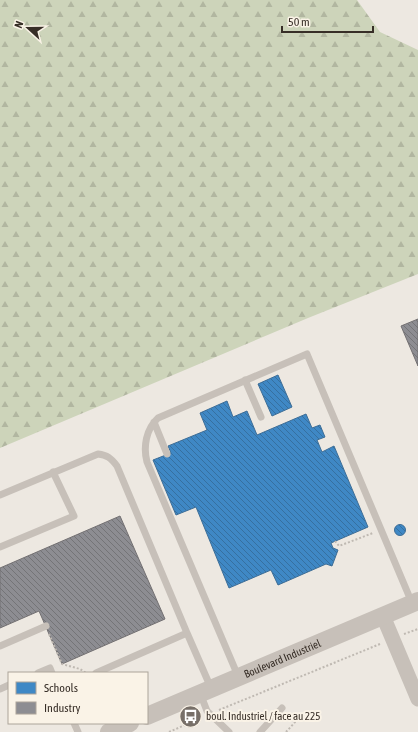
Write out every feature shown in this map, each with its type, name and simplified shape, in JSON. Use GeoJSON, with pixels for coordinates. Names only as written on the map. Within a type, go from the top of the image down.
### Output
{"type":"FeatureCollection","features":[{"type":"Feature","properties":{"kind":"street","name":"Boulevard Industriel"},"geometry":{"type":"LineString","coordinates":[[148,716],[415,602]]}},
{"type":"Feature","properties":{"kind":"street"},"geometry":{"type":"LineString","coordinates":[[383,616],[418,699]]}},
{"type":"Feature","properties":{"kind":"street"},"geometry":{"type":"LineString","coordinates":[[109,732],[128,724]]}},
{"type":"Feature","properties":{"kind":"lane"},"geometry":{"type":"LineString","coordinates":[[238,677],[147,462],[145,448],[147,437],[154,422],[163,415],[245,380],[307,354],[381,529],[415,602]]}},
{"type":"Feature","properties":{"kind":"lane"},"geometry":{"type":"LineString","coordinates":[[245,380],[261,417]]}},
{"type":"Feature","properties":{"kind":"lane"},"geometry":{"type":"LineString","coordinates":[[154,422],[167,454]]}},
{"type":"Feature","properties":{"kind":"lane"},"geometry":{"type":"LineString","coordinates":[[0,495],[98,454],[106,455],[112,460],[117,466],[187,633],[206,691],[207,711],[229,732]]}},
{"type":"Feature","properties":{"kind":"lane"},"geometry":{"type":"LineString","coordinates":[[0,547],[74,516],[54,472]]}},
{"type":"Feature","properties":{"kind":"lane"},"geometry":{"type":"LineString","coordinates":[[0,646],[46,626]]}},
{"type":"Feature","properties":{"kind":"lane"},"geometry":{"type":"LineString","coordinates":[[98,672],[187,633]]}},
{"type":"Feature","properties":{"kind":"lane"},"geometry":{"type":"LineString","coordinates":[[40,672],[50,668],[52,672]]}},
{"type":"Feature","properties":{"kind":"lane"},"geometry":{"type":"LineString","coordinates":[[260,732],[282,708]]}},
{"type":"Feature","properties":{"kind":"path"},"geometry":{"type":"LineString","coordinates":[[335,541],[339,546],[381,529]]}},
{"type":"Feature","properties":{"kind":"path"},"geometry":{"type":"LineString","coordinates":[[46,626],[62,664],[80,669],[84,672]]}},
{"type":"Feature","properties":{"kind":"path"},"geometry":{"type":"LineString","coordinates":[[404,634],[418,629]]}},
{"type":"Feature","properties":{"kind":"path"},"geometry":{"type":"LineString","coordinates":[[220,710],[380,644]]}},
{"type":"Feature","properties":{"kind":"path"},"geometry":{"type":"LineString","coordinates":[[169,732],[189,722],[202,718]]}},
{"type":"Feature","properties":{"kind":"path"},"geometry":{"type":"LineString","coordinates":[[286,732],[298,720]]}},
{"type":"Feature","properties":{"kind":"green space"},"geometry":{"type":"Polygon","coordinates":[[[0,0],[357,0],[380,32],[418,50],[418,274],[308,318],[0,448],[0,0]]]}},
{"type":"Feature","properties":{"kind":"building: Schools"},"geometry":{"type":"Polygon","coordinates":[[[278,375],[292,407],[272,416],[258,384],[278,375]]]}},
{"type":"Feature","properties":{"kind":"building: Schools"},"geometry":{"type":"Polygon","coordinates":[[[227,401],[233,417],[247,411],[257,435],[306,414],[312,428],[320,425],[325,437],[317,440],[322,452],[334,446],[368,527],[331,543],[333,548],[338,550],[332,566],[326,564],[278,585],[271,570],[229,588],[196,507],[176,515],[153,460],[171,453],[168,446],[207,430],[200,413],[227,401]]]}},
{"type":"Feature","properties":{"kind":"building: Schools"},"geometry":{"type":"Polygon","coordinates":[[[398,525],[402,525],[404,526],[404,534],[398,535],[395,532],[395,528],[398,525]]]}},
{"type":"Feature","properties":{"kind":"building: Industry"},"geometry":{"type":"Polygon","coordinates":[[[418,319],[418,366],[401,326],[418,319]]]}},
{"type":"Feature","properties":{"kind":"building: Industry"},"geometry":{"type":"Polygon","coordinates":[[[120,516],[165,619],[62,664],[39,611],[0,628],[0,568],[120,516]]]}},
{"type":"Feature","properties":{"kind":"place","name":"boul. Industriel / face au 225"},"geometry":{"type":"Point","coordinates":[190,716]}}]}
